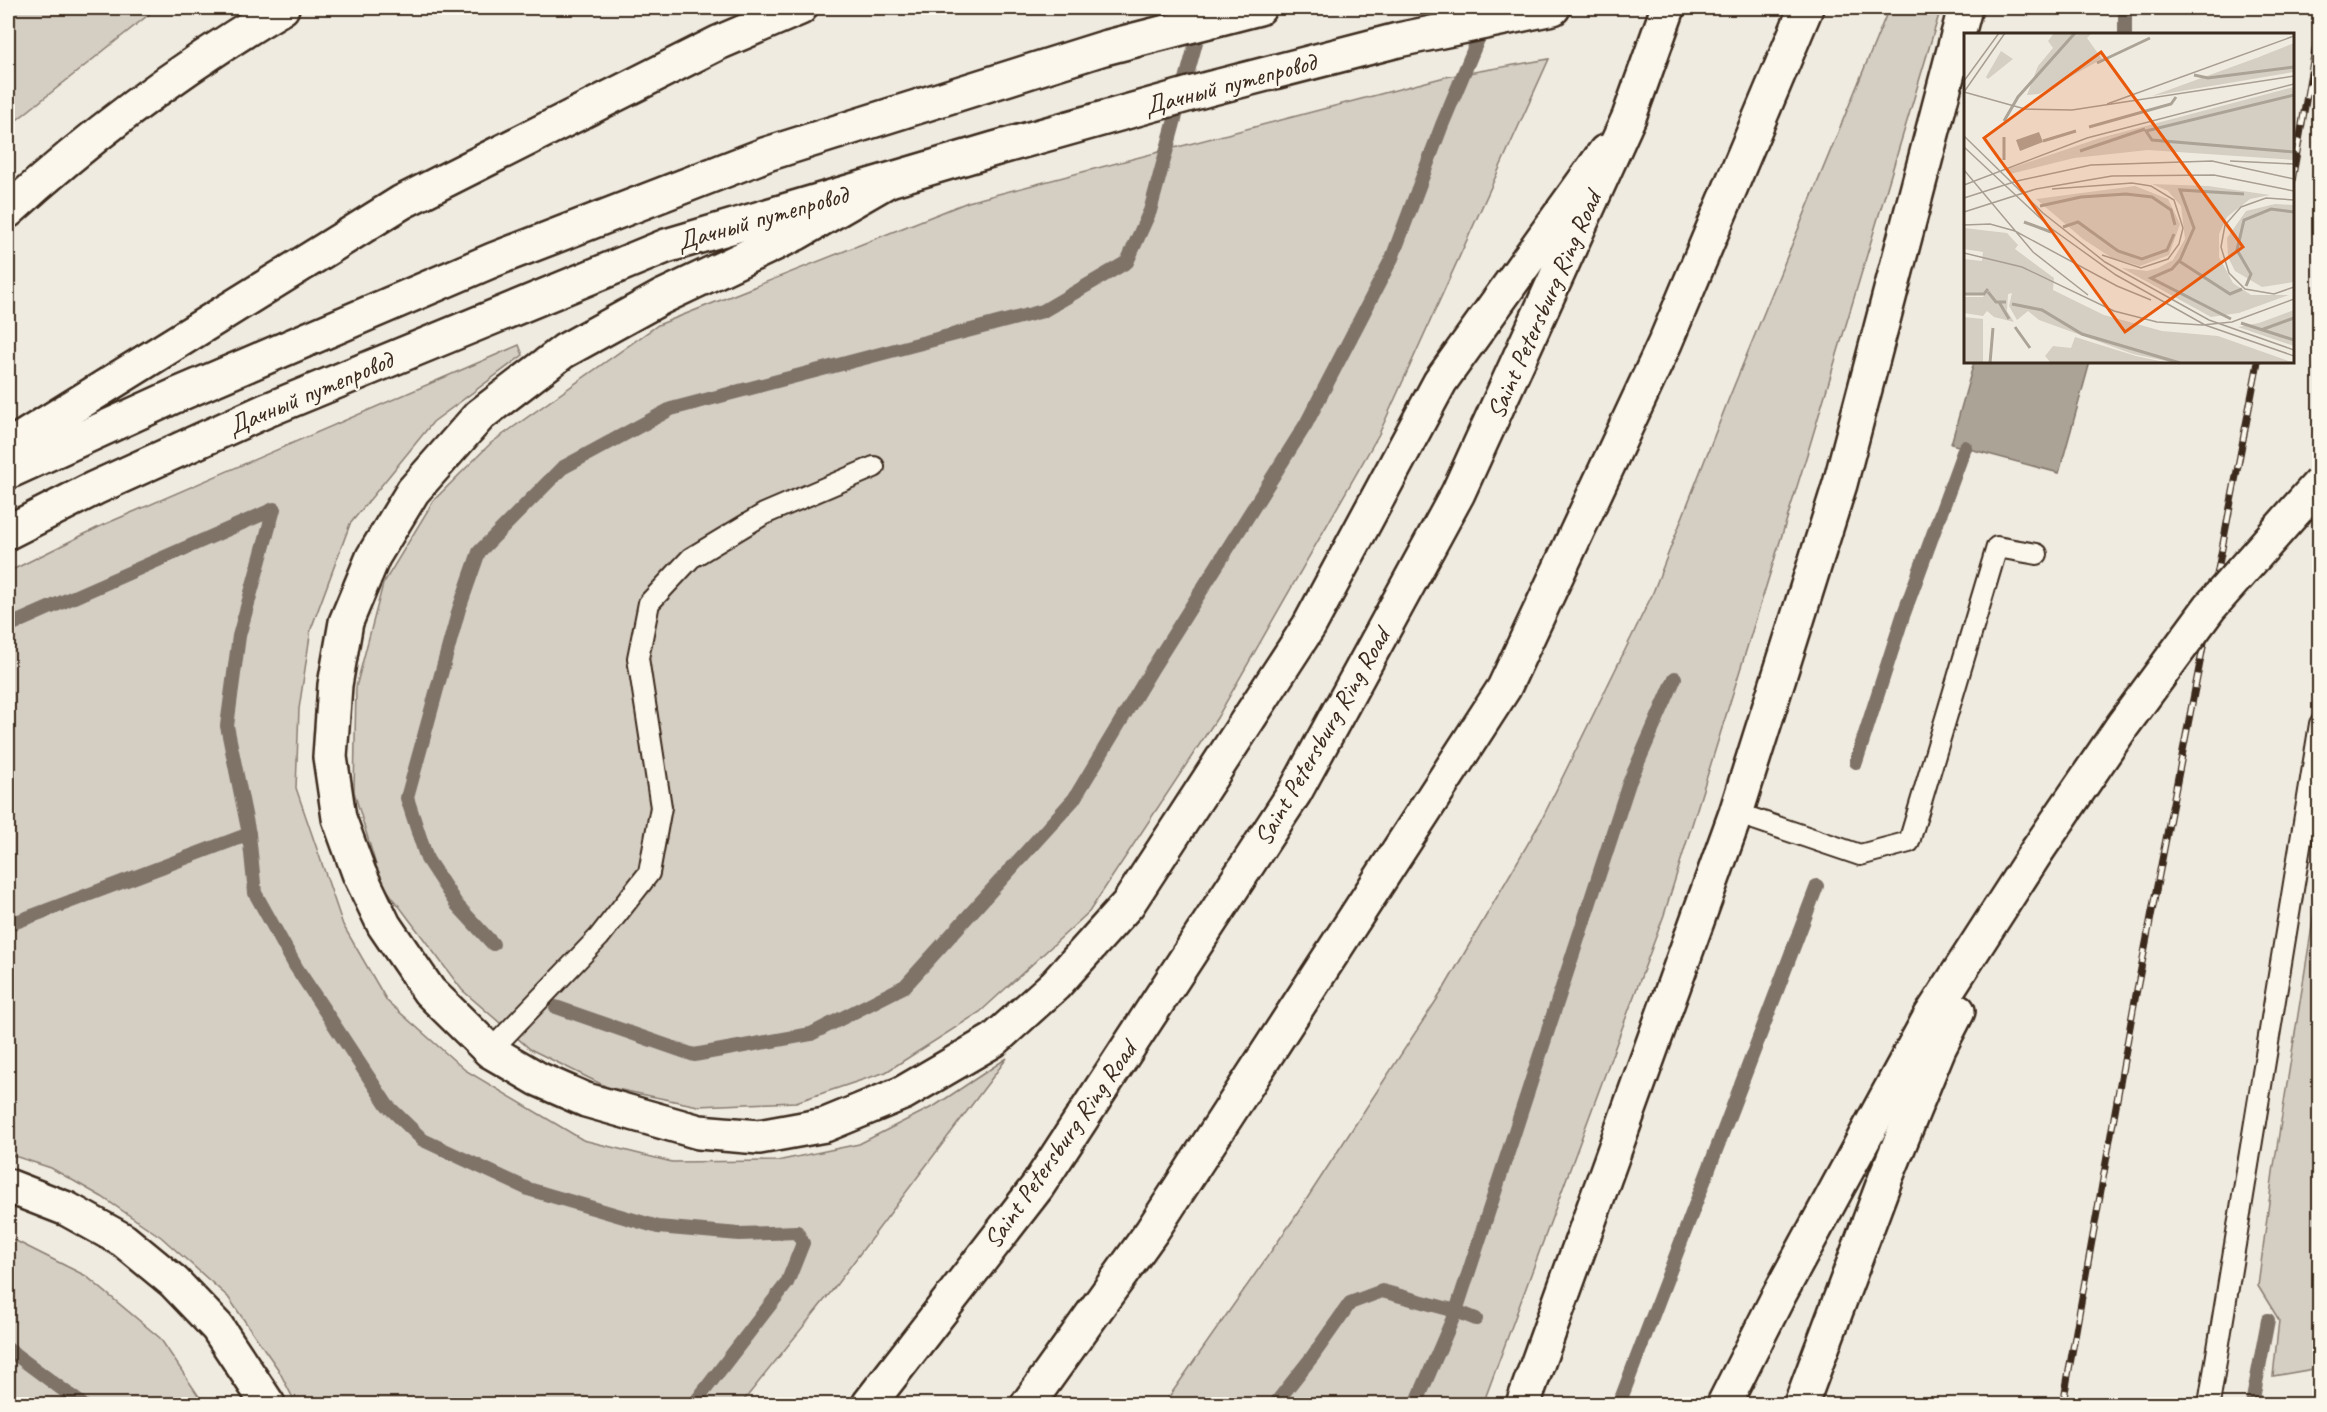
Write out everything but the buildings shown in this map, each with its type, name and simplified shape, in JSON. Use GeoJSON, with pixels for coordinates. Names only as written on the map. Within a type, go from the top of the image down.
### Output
{"type":"FeatureCollection","features":[{"type":"Feature","properties":{"kind":"main road"},"geometry":{"type":"LineString","coordinates":[[8,211],[128,109],[230,39],[282,8]]}},
{"type":"Feature","properties":{"kind":"main road"},"geometry":{"type":"LineString","coordinates":[[230,39],[303,8]]}},
{"type":"Feature","properties":{"kind":"main road"},"geometry":{"type":"LineString","coordinates":[[8,447],[402,202],[718,44],[800,8]]}},
{"type":"Feature","properties":{"kind":"main road","name":"Дачный путепровод"},"geometry":{"type":"LineString","coordinates":[[8,472],[177,395],[493,260],[766,154],[1104,48],[1259,8]]}},
{"type":"Feature","properties":{"kind":"main road","name":"Дачный путепровод"},"geometry":{"type":"LineString","coordinates":[[8,532],[95,488],[265,411],[666,246],[994,149],[1208,89],[1398,40],[1553,8]]}},
{"type":"Feature","properties":{"kind":"main road","name":"Saint Petersburg Ring Road"},"geometry":{"type":"LineString","coordinates":[[869,1404],[1037,1187],[1296,792],[1458,493],[1629,117],[1668,8]]}},
{"type":"Feature","properties":{"kind":"main road"},"geometry":{"type":"LineString","coordinates":[[1028,1404],[1152,1231],[1504,688],[1665,343],[1806,8]]}},
{"type":"Feature","properties":{"kind":"main road"},"geometry":{"type":"LineString","coordinates":[[1523,1404],[1736,813],[1840,484],[1965,8]]}},
{"type":"Feature","properties":{"kind":"main road"},"geometry":{"type":"LineString","coordinates":[[887,181],[797,232],[662,297],[564,351],[480,415],[413,490],[373,557],[346,622],[335,685],[330,757],[339,818],[359,873],[384,925],[429,991],[490,1051],[538,1078],[586,1100],[699,1132],[759,1137],[825,1125],[903,1093],[994,1040],[1055,985],[1128,904],[1309,626],[1440,382],[1629,117]]}},
{"type":"Feature","properties":{"kind":"main road"},"geometry":{"type":"LineString","coordinates":[[1725,1404],[1778,1297],[1930,1017],[2037,851],[2123,725],[2210,607],[2319,483]]}},
{"type":"Feature","properties":{"kind":"main road"},"geometry":{"type":"LineString","coordinates":[[1801,1404],[1882,1189],[1939,1048],[2037,851]]}},
{"type":"Feature","properties":{"kind":"main road"},"geometry":{"type":"LineString","coordinates":[[8,1186],[67,1209],[123,1240],[174,1282],[217,1327],[268,1404]]}},
{"type":"Feature","properties":{"kind":"lane"},"geometry":{"type":"LineString","coordinates":[[490,1051],[599,937],[649,873],[661,807],[638,658],[649,603],[691,558],[764,514],[874,467]]}},
{"type":"Feature","properties":{"kind":"lane"},"geometry":{"type":"LineString","coordinates":[[1736,813],[1860,855],[1909,842],[1996,547],[2037,554]]}},
{"type":"Feature","properties":{"kind":"lane"},"geometry":{"type":"LineString","coordinates":[[2209,1404],[2319,724]]}},
{"type":"Feature","properties":{"kind":"shaded area"},"geometry":{"type":"Polygon","coordinates":[[[8,8],[157,8],[8,127],[8,8]]]}},
{"type":"Feature","properties":{"kind":"shaded area"},"geometry":{"type":"Polygon","coordinates":[[[1889,8],[1941,8],[1809,448],[1664,915],[1483,1404],[1164,1404],[1293,1220],[1443,990],[1541,821],[1652,595],[1729,398],[1889,8]]]}},
{"type":"Feature","properties":{"kind":"shaded area"},"geometry":{"type":"Polygon","coordinates":[[[1549,59],[1379,434],[1217,718],[1089,912],[980,1012],[886,1072],[796,1102],[698,1106],[607,1087],[530,1049],[462,990],[381,882],[354,792],[356,687],[383,584],[434,500],[491,443],[658,325],[968,202],[1445,77],[1549,59]]]}},
{"type":"Feature","properties":{"kind":"shaded area"},"geometry":{"type":"Polygon","coordinates":[[[519,345],[523,355],[433,422],[350,524],[311,629],[299,709],[296,788],[343,925],[387,1001],[465,1070],[583,1140],[672,1162],[777,1161],[859,1144],[936,1105],[1007,1058],[831,1292],[741,1404],[296,1404],[278,1369],[228,1297],[161,1237],[102,1197],[51,1168],[8,1154],[8,572],[103,525],[519,345]]]}},
{"type":"Feature","properties":{"kind":"shaded area"},"geometry":{"type":"Polygon","coordinates":[[[1974,363],[2090,363],[2059,473],[1951,444],[1974,363]]]}},
{"type":"Feature","properties":{"kind":"shaded area"},"geometry":{"type":"Polygon","coordinates":[[[2319,882],[2319,1368],[2273,1376],[2279,1320],[2258,1286],[2273,1172],[2319,882]]]}},
{"type":"Feature","properties":{"kind":"shaded area"},"geometry":{"type":"Polygon","coordinates":[[[8,1237],[86,1276],[160,1338],[204,1404],[8,1404],[8,1237]]]}},
{"type":"Feature","properties":{"kind":"waterway"},"geometry":{"type":"LineString","coordinates":[[2125,8],[2125,33]]}},
{"type":"Feature","properties":{"kind":"waterway"},"geometry":{"type":"LineString","coordinates":[[493,944],[457,905],[427,859],[407,798],[459,609],[479,552],[562,468],[671,409],[1043,311],[1127,262],[1150,211],[1201,24]]}},
{"type":"Feature","properties":{"kind":"waterway"},"geometry":{"type":"LineString","coordinates":[[556,1007],[694,1055],[811,1034],[905,986],[1074,799],[1152,669],[1306,424],[1392,258],[1442,125],[1484,25]]}},
{"type":"Feature","properties":{"kind":"waterway"},"geometry":{"type":"LineString","coordinates":[[1856,762],[1903,616],[1965,447]]}},
{"type":"Feature","properties":{"kind":"waterway"},"geometry":{"type":"LineString","coordinates":[[8,626],[274,509],[239,636],[227,726],[249,834],[8,925]]}},
{"type":"Feature","properties":{"kind":"waterway"},"geometry":{"type":"LineString","coordinates":[[1476,1319],[1456,1311],[1629,783],[1675,678]]}},
{"type":"Feature","properties":{"kind":"waterway"},"geometry":{"type":"LineString","coordinates":[[249,834],[255,893],[296,967],[387,1105],[423,1140],[528,1189],[658,1227],[739,1234],[797,1232],[803,1243],[787,1283],[694,1404]]}},
{"type":"Feature","properties":{"kind":"waterway"},"geometry":{"type":"LineString","coordinates":[[1619,1404],[1817,886]]}},
{"type":"Feature","properties":{"kind":"waterway"},"geometry":{"type":"LineString","coordinates":[[1275,1404],[1350,1303],[1382,1291],[1456,1311],[1416,1404]]}},
{"type":"Feature","properties":{"kind":"waterway"},"geometry":{"type":"LineString","coordinates":[[2252,1404],[2268,1320]]}},
{"type":"Feature","properties":{"kind":"waterway"},"geometry":{"type":"LineString","coordinates":[[8,1349],[82,1404]]}},
{"type":"Feature","properties":{"kind":"railway"},"geometry":{"type":"LineString","coordinates":[[2294,170],[2320,21]]}},
{"type":"Feature","properties":{"kind":"railway"},"geometry":{"type":"LineString","coordinates":[[2063,1404],[2133,1010],[2258,363]]}}]}
